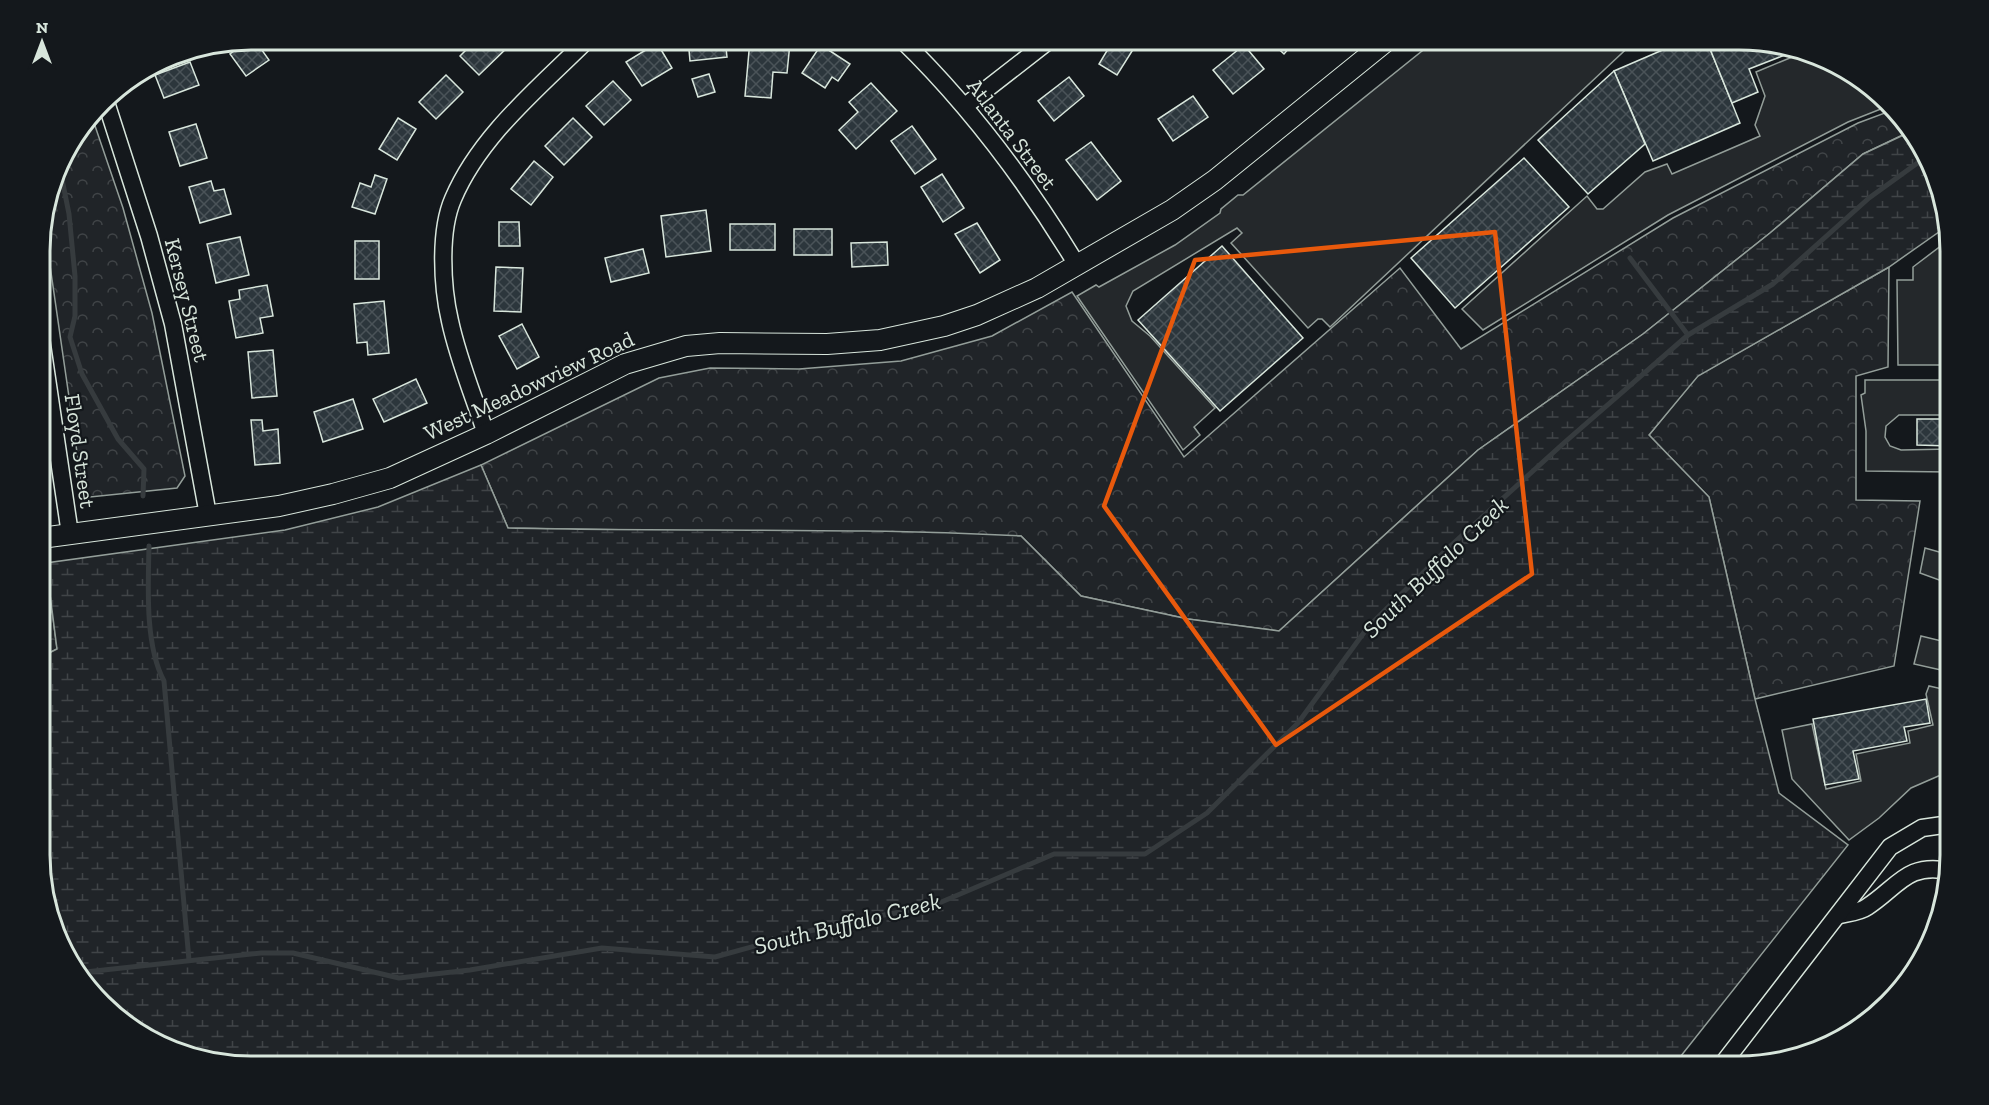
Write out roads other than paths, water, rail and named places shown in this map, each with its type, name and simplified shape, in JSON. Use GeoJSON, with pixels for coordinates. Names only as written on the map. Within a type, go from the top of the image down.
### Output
{"type":"FeatureCollection","features":[{"type":"Feature","properties":{"kind":"street"},"geometry":{"type":"LineString","coordinates":[[486,434],[450,321],[442,257],[452,201],[472,161],[506,121],[577,50]]}},
{"type":"Feature","properties":{"kind":"street","name":"Atlanta Street"},"geometry":{"type":"LineString","coordinates":[[912,50],[964,106],[1056,231],[1077,265]]}},
{"type":"Feature","properties":{"kind":"street"},"geometry":{"type":"LineString","coordinates":[[964,106],[1037,50]]}},
{"type":"Feature","properties":{"kind":"street","name":"West Meadowview Road"},"geometry":{"type":"LineString","coordinates":[[50,537],[290,503],[390,478],[486,434],[625,364],[687,346],[720,343],[827,344],[906,335],[944,326],[1007,302],[1162,216],[1202,189],[1375,50]]}},
{"type":"Feature","properties":{"kind":"street","name":"Kersey Street"},"geometry":{"type":"LineString","coordinates":[[108,109],[149,236],[173,324],[208,515]]}},
{"type":"Feature","properties":{"kind":"street","name":"Floyd Street"},"geometry":{"type":"LineString","coordinates":[[50,400],[70,534]]}},
{"type":"Feature","properties":{"kind":"street"},"geometry":{"type":"LineString","coordinates":[[1730,1055],[1840,915],[1854,891],[1890,847],[1922,828],[1939,826]]}},
{"type":"Feature","properties":{"kind":"street"},"geometry":{"type":"LineString","coordinates":[[1840,915],[1866,908],[1906,876],[1924,869],[1939,870]]}},
{"type":"Feature","properties":{"kind":"waterway","name":"South Buffalo Creek"},"geometry":{"type":"LineString","coordinates":[[87,972],[261,953],[293,953],[399,978],[470,970],[602,948],[715,957],[831,925],[932,906],[1054,854],[1145,854],[1207,813],[1298,723],[1368,627],[1446,550],[1565,442],[1688,335],[1773,284],[1869,198],[1919,162]]}},
{"type":"Feature","properties":{"kind":"waterway"},"geometry":{"type":"LineString","coordinates":[[62,180],[69,214],[75,276],[75,316],[70,337],[82,374],[118,439],[144,469],[143,496]]}},
{"type":"Feature","properties":{"kind":"waterway"},"geometry":{"type":"LineString","coordinates":[[1630,258],[1688,335]]}},
{"type":"Feature","properties":{"kind":"waterway"},"geometry":{"type":"LineString","coordinates":[[149,546],[149,616],[154,651],[164,681],[189,960]]}}]}
